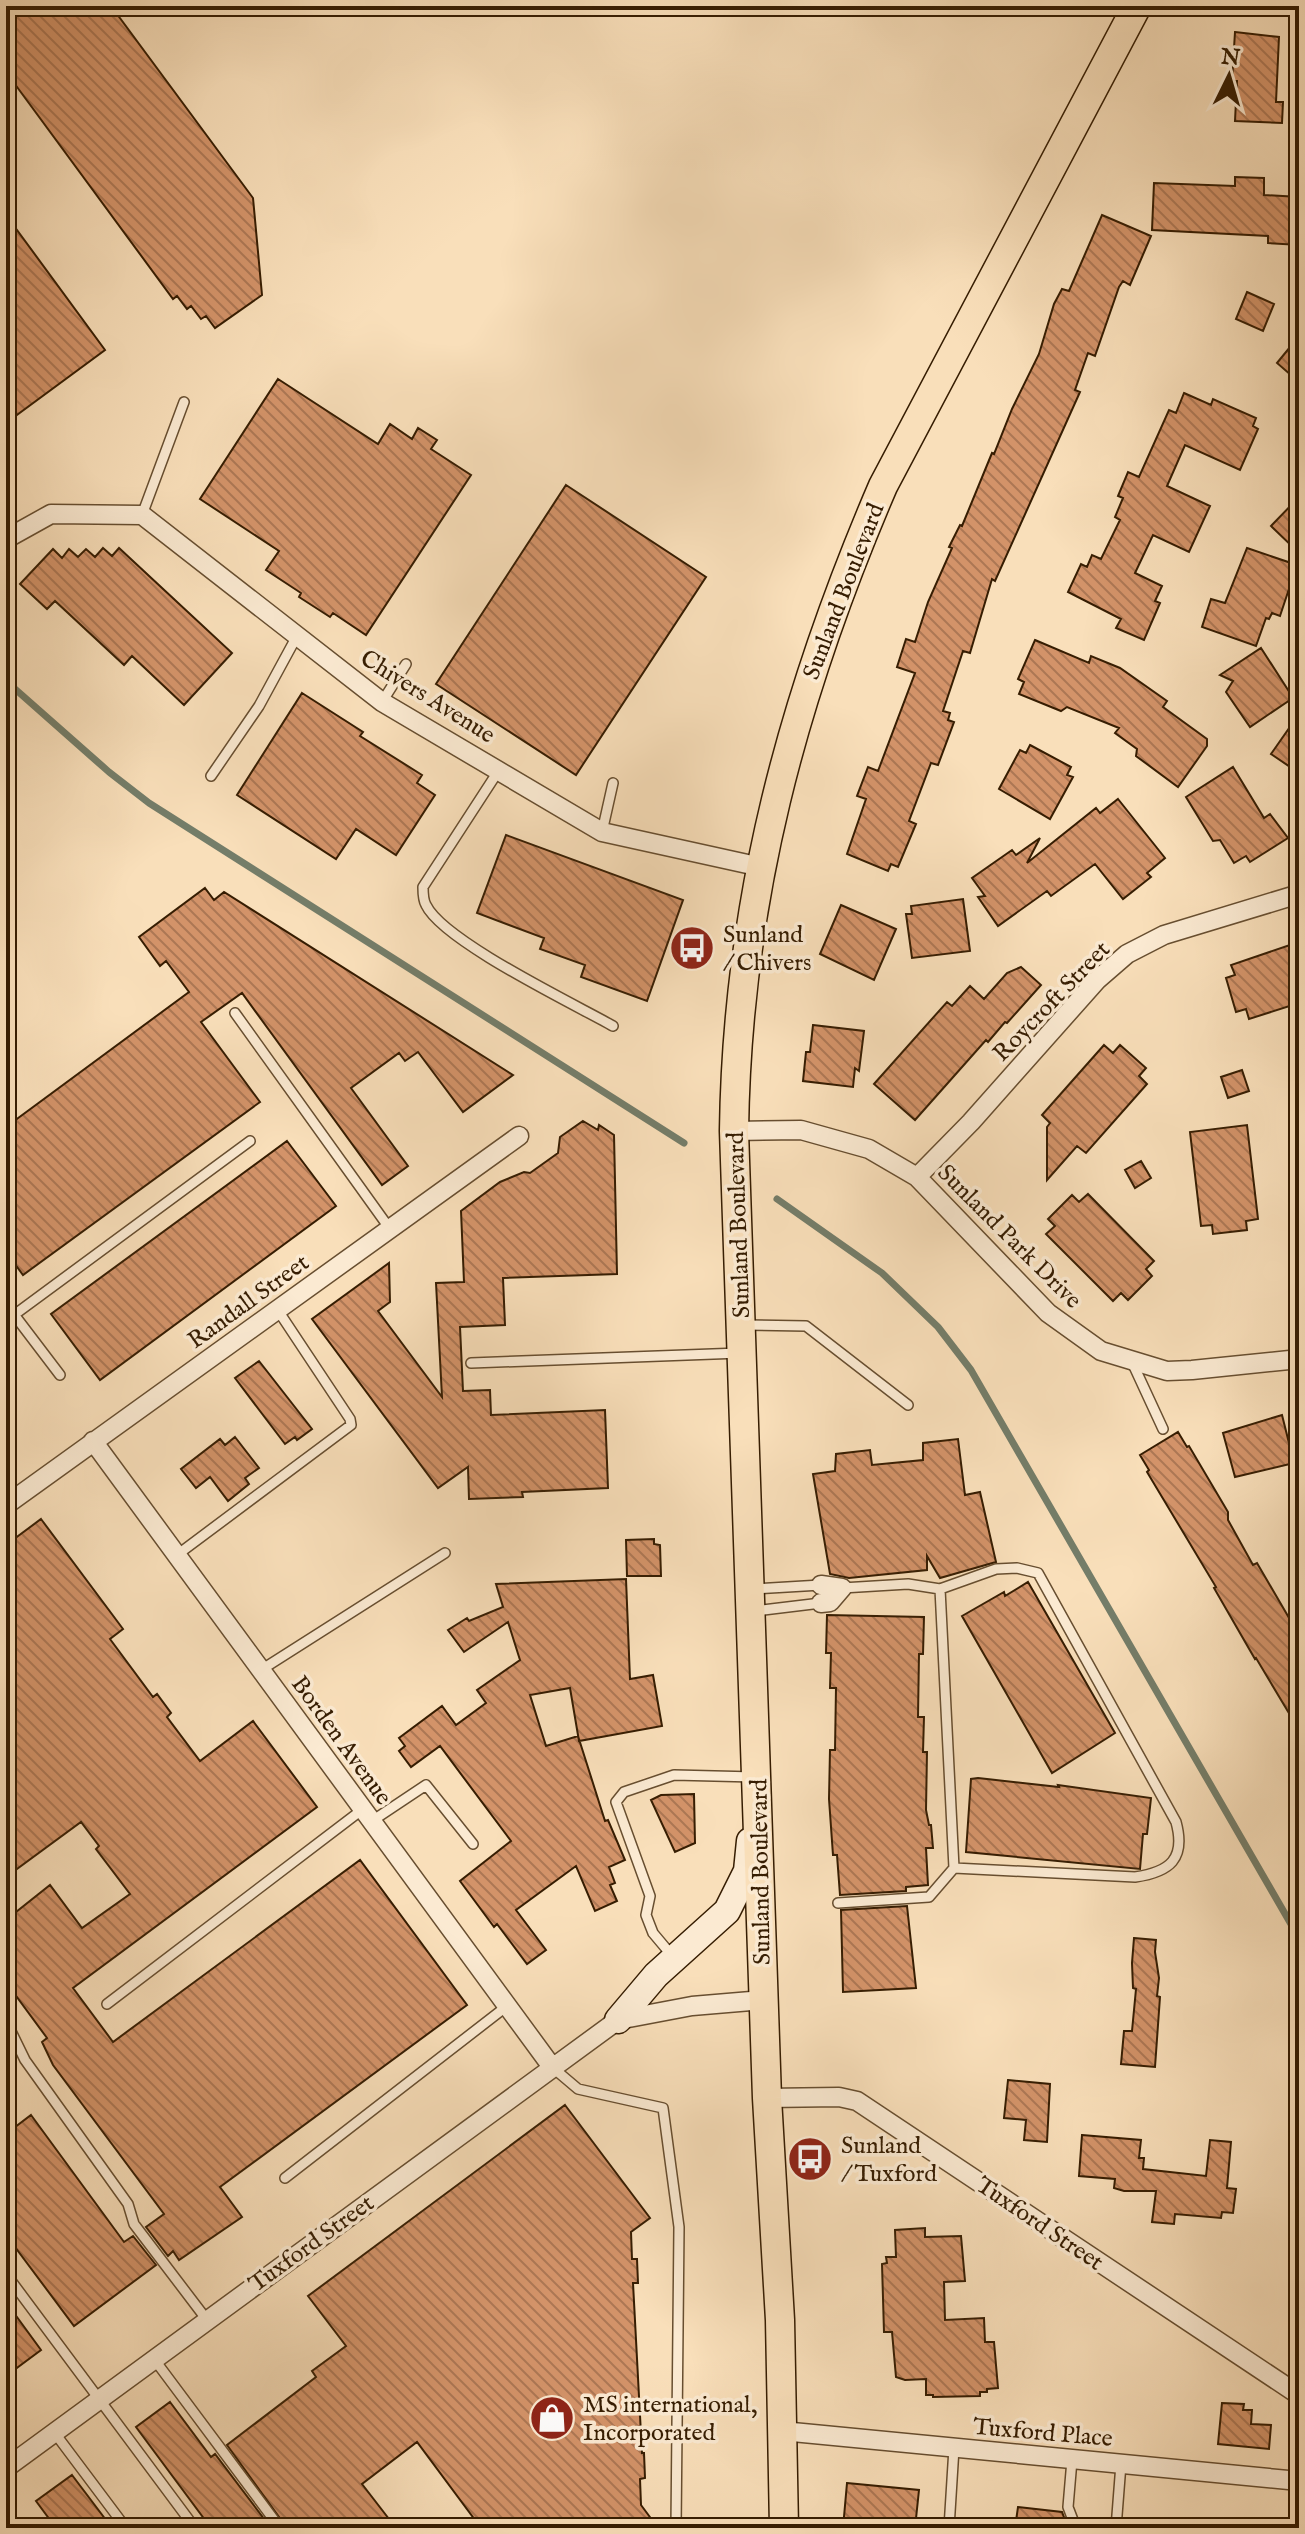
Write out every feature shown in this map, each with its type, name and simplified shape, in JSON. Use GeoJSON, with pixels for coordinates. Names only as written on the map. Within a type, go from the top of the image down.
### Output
{"type":"FeatureCollection","features":[{"type":"Feature","properties":{"kind":"main road","name":"Sunland Boulevard"},"geometry":{"type":"LineString","coordinates":[[784,2528],[780,2320],[763,2000],[758,1777],[734,1131],[739,1010],[761,867],[780,774],[800,705],[848,567],[883,486],[1137,6]]}},
{"type":"Feature","properties":{"kind":"street"},"geometry":{"type":"LineString","coordinates":[[6,539],[51,514],[142,515]]}},
{"type":"Feature","properties":{"kind":"street","name":"Chivers Avenue"},"geometry":{"type":"LineString","coordinates":[[142,515],[382,702],[602,832],[761,867]]}},
{"type":"Feature","properties":{"kind":"street","name":"Roycroft Street"},"geometry":{"type":"LineString","coordinates":[[917,1177],[971,1122],[1097,980],[1127,954],[1164,935],[1299,894]]}},
{"type":"Feature","properties":{"kind":"street","name":"Sunland Park Drive"},"geometry":{"type":"LineString","coordinates":[[734,1131],[801,1130],[869,1149],[917,1177],[1048,1313],[1101,1351],[1167,1371],[1299,1359]]}},
{"type":"Feature","properties":{"kind":"street","name":"Randall Street"},"geometry":{"type":"LineString","coordinates":[[6,1505],[519,1136]]}},
{"type":"Feature","properties":{"kind":"street","name":"Borden Avenue"},"geometry":{"type":"LineString","coordinates":[[93,1441],[552,2067]]}},
{"type":"Feature","properties":{"kind":"street"},"geometry":{"type":"LineString","coordinates":[[821,1594],[842,1588]]}},
{"type":"Feature","properties":{"kind":"street","name":"Tuxford Street"},"geometry":{"type":"LineString","coordinates":[[6,2468],[618,2020],[656,1975],[727,1911],[747,1871],[758,1777]]}},
{"type":"Feature","properties":{"kind":"street","name":"Tuxford Street"},"geometry":{"type":"LineString","coordinates":[[618,2020],[692,2006],[763,2000]]}},
{"type":"Feature","properties":{"kind":"street","name":"Tuxford Street"},"geometry":{"type":"LineString","coordinates":[[767,2098],[839,2097],[857,2101],[1299,2395]]}},
{"type":"Feature","properties":{"kind":"street","name":"Tuxford Place"},"geometry":{"type":"LineString","coordinates":[[782,2431],[1299,2481]]}},
{"type":"Feature","properties":{"kind":"lane"},"geometry":{"type":"LineString","coordinates":[[142,515],[184,402]]}},
{"type":"Feature","properties":{"kind":"lane"},"geometry":{"type":"LineString","coordinates":[[211,776],[259,706],[297,636]]}},
{"type":"Feature","properties":{"kind":"lane"},"geometry":{"type":"LineString","coordinates":[[382,702],[406,664]]}},
{"type":"Feature","properties":{"kind":"lane"},"geometry":{"type":"LineString","coordinates":[[499,770],[423,887],[424,904],[444,926],[466,943],[613,1026]]}},
{"type":"Feature","properties":{"kind":"lane"},"geometry":{"type":"LineString","coordinates":[[602,832],[613,783]]}},
{"type":"Feature","properties":{"kind":"lane"},"geometry":{"type":"LineString","coordinates":[[235,1013],[390,1229]]}},
{"type":"Feature","properties":{"kind":"lane"},"geometry":{"type":"LineString","coordinates":[[14,1315],[250,1141]]}},
{"type":"Feature","properties":{"kind":"lane"},"geometry":{"type":"LineString","coordinates":[[6,1304],[60,1375]]}},
{"type":"Feature","properties":{"kind":"lane"},"geometry":{"type":"LineString","coordinates":[[177,1555],[351,1425],[277,1309]]}},
{"type":"Feature","properties":{"kind":"lane"},"geometry":{"type":"LineString","coordinates":[[471,1363],[741,1339],[806,1326],[908,1405]]}},
{"type":"Feature","properties":{"kind":"lane"},"geometry":{"type":"LineString","coordinates":[[1132,1362],[1163,1429]]}},
{"type":"Feature","properties":{"kind":"lane"},"geometry":{"type":"LineString","coordinates":[[261,1670],[445,1553]]}},
{"type":"Feature","properties":{"kind":"lane"},"geometry":{"type":"LineString","coordinates":[[842,1588],[908,1584],[940,1589],[996,1569],[1017,1568],[1038,1573],[1176,1822],[1181,1838],[1177,1858],[1158,1874],[1135,1877],[954,1868]]}},
{"type":"Feature","properties":{"kind":"lane"},"geometry":{"type":"LineString","coordinates":[[838,1903],[929,1897],[954,1868],[940,1589]]}},
{"type":"Feature","properties":{"kind":"lane"},"geometry":{"type":"LineString","coordinates":[[751,1600],[821,1594]]}},
{"type":"Feature","properties":{"kind":"lane"},"geometry":{"type":"LineString","coordinates":[[751,1600],[821,1594]]}},
{"type":"Feature","properties":{"kind":"lane"},"geometry":{"type":"LineString","coordinates":[[674,1959],[653,1933],[646,1915],[650,1896],[616,1802],[624,1792],[674,1775],[758,1777]]}},
{"type":"Feature","properties":{"kind":"lane"},"geometry":{"type":"LineString","coordinates":[[107,2004],[367,1815],[426,1785],[473,1844]]}},
{"type":"Feature","properties":{"kind":"lane"},"geometry":{"type":"LineString","coordinates":[[285,2178],[507,2006]]}},
{"type":"Feature","properties":{"kind":"lane"},"geometry":{"type":"LineString","coordinates":[[6,2021],[25,2060],[128,2204],[134,2224],[207,2320]]}},
{"type":"Feature","properties":{"kind":"lane"},"geometry":{"type":"LineString","coordinates":[[552,2067],[578,2089],[663,2108],[679,2227],[676,2528]]}},
{"type":"Feature","properties":{"kind":"lane"},"geometry":{"type":"LineString","coordinates":[[6,2274],[195,2528]]}},
{"type":"Feature","properties":{"kind":"lane"},"geometry":{"type":"LineString","coordinates":[[154,2359],[280,2528]]}},
{"type":"Feature","properties":{"kind":"lane"},"geometry":{"type":"LineString","coordinates":[[54,2432],[126,2528]]}},
{"type":"Feature","properties":{"kind":"lane"},"geometry":{"type":"LineString","coordinates":[[949,2528],[954,2448]]}},
{"type":"Feature","properties":{"kind":"lane"},"geometry":{"type":"LineString","coordinates":[[1072,2460],[1068,2507],[1076,2528]]}},
{"type":"Feature","properties":{"kind":"lane"},"geometry":{"type":"LineString","coordinates":[[1116,2528],[1121,2464]]}},
{"type":"Feature","properties":{"kind":"lane"},"geometry":{"type":"LineString","coordinates":[[6,2519],[12,2528]]}},
{"type":"Feature","properties":{"kind":"building"},"geometry":{"type":"Polygon","coordinates":[[[6,6],[111,6],[253,198],[262,295],[215,328],[206,316],[201,319],[191,306],[187,309],[177,296],[173,299],[6,72],[6,6]]]}},
{"type":"Feature","properties":{"kind":"building"},"geometry":{"type":"Polygon","coordinates":[[[1235,32],[1279,37],[1276,102],[1283,102],[1282,123],[1235,121],[1237,81],[1232,81],[1235,32]]]}},
{"type":"Feature","properties":{"kind":"building"},"geometry":{"type":"Polygon","coordinates":[[[1235,177],[1264,178],[1264,195],[1299,197],[1299,245],[1268,243],[1268,236],[1152,230],[1154,183],[1235,186],[1235,177]]]}},
{"type":"Feature","properties":{"kind":"building"},"geometry":{"type":"Polygon","coordinates":[[[6,215],[105,350],[6,423],[6,215]]]}},
{"type":"Feature","properties":{"kind":"building"},"geometry":{"type":"Polygon","coordinates":[[[1102,215],[1151,236],[1130,285],[1123,281],[1119,287],[1095,356],[1088,353],[1075,390],[1080,392],[995,581],[992,579],[970,653],[963,651],[943,711],[950,713],[948,720],[954,722],[938,765],[931,763],[909,821],[916,824],[898,867],[891,864],[888,871],[847,854],[866,799],[857,796],[868,767],[878,771],[915,673],[897,667],[906,639],[915,642],[928,602],[952,548],[949,547],[962,526],[992,453],[1039,354],[1054,304],[1062,289],[1069,291],[1102,215]]]}},
{"type":"Feature","properties":{"kind":"building"},"geometry":{"type":"Polygon","coordinates":[[[1247,292],[1274,304],[1263,331],[1236,319],[1247,292]]]}},
{"type":"Feature","properties":{"kind":"building"},"geometry":{"type":"Polygon","coordinates":[[[1299,336],[1299,382],[1277,363],[1299,336]]]}},
{"type":"Feature","properties":{"kind":"building"},"geometry":{"type":"Polygon","coordinates":[[[278,379],[378,444],[390,424],[412,439],[418,428],[437,440],[431,449],[471,475],[366,635],[333,613],[330,617],[299,597],[301,593],[266,570],[279,551],[200,499],[278,379]]]}},
{"type":"Feature","properties":{"kind":"building"},"geometry":{"type":"Polygon","coordinates":[[[1184,393],[1211,405],[1213,399],[1256,418],[1253,426],[1258,429],[1240,470],[1185,445],[1167,486],[1210,506],[1189,552],[1153,535],[1135,573],[1162,586],[1155,601],[1160,603],[1144,640],[1116,628],[1121,619],[1068,592],[1081,564],[1087,567],[1092,555],[1101,559],[1120,520],[1115,517],[1123,498],[1118,496],[1128,472],[1139,477],[1169,410],[1176,413],[1184,393]]]}},
{"type":"Feature","properties":{"kind":"building"},"geometry":{"type":"Polygon","coordinates":[[[566,485],[706,577],[576,775],[436,684],[566,485]]]}},
{"type":"Feature","properties":{"kind":"building"},"geometry":{"type":"Polygon","coordinates":[[[1299,497],[1299,553],[1271,526],[1299,497]]]}},
{"type":"Feature","properties":{"kind":"building"},"geometry":{"type":"Polygon","coordinates":[[[103,548],[112,556],[119,548],[232,653],[184,705],[132,656],[124,665],[55,601],[47,609],[20,584],[53,549],[62,558],[69,549],[78,557],[86,549],[95,557],[103,548]]]}},
{"type":"Feature","properties":{"kind":"building"},"geometry":{"type":"Polygon","coordinates":[[[1247,548],[1297,565],[1280,616],[1272,613],[1269,619],[1266,618],[1256,646],[1202,627],[1211,599],[1225,603],[1247,548]]]}},
{"type":"Feature","properties":{"kind":"building"},"geometry":{"type":"Polygon","coordinates":[[[1035,640],[1089,663],[1091,656],[1120,668],[1167,701],[1163,707],[1207,739],[1207,746],[1178,787],[1136,756],[1137,749],[1115,733],[1119,728],[1067,707],[1061,711],[1019,694],[1024,682],[1018,679],[1035,640]]]}},
{"type":"Feature","properties":{"kind":"building"},"geometry":{"type":"Polygon","coordinates":[[[1261,648],[1290,693],[1290,700],[1250,727],[1226,692],[1233,681],[1220,675],[1261,648]]]}},
{"type":"Feature","properties":{"kind":"building"},"geometry":{"type":"Polygon","coordinates":[[[302,693],[363,732],[360,736],[422,775],[417,783],[435,795],[396,855],[356,829],[336,859],[237,795],[302,693]]]}},
{"type":"Feature","properties":{"kind":"building"},"geometry":{"type":"Polygon","coordinates":[[[1299,714],[1299,773],[1271,754],[1299,714]]]}},
{"type":"Feature","properties":{"kind":"building"},"geometry":{"type":"Polygon","coordinates":[[[1030,745],[1071,767],[1067,775],[1073,777],[1050,819],[999,789],[1020,750],[1026,753],[1030,745]]]}},
{"type":"Feature","properties":{"kind":"building"},"geometry":{"type":"Polygon","coordinates":[[[1233,767],[1264,818],[1270,814],[1288,838],[1250,862],[1246,856],[1234,863],[1220,840],[1213,841],[1186,797],[1233,767]]]}},
{"type":"Feature","properties":{"kind":"building"},"geometry":{"type":"Polygon","coordinates":[[[1118,799],[1165,858],[1147,873],[1151,877],[1123,899],[1095,864],[1051,896],[1047,891],[998,926],[978,897],[985,896],[972,878],[1012,850],[1016,855],[1040,838],[1027,863],[1096,808],[1100,813],[1118,799]]]}},
{"type":"Feature","properties":{"kind":"building"},"geometry":{"type":"Polygon","coordinates":[[[506,835],[683,900],[647,1001],[581,977],[585,965],[540,949],[544,938],[477,913],[506,835]]]}},
{"type":"Feature","properties":{"kind":"building"},"geometry":{"type":"Polygon","coordinates":[[[205,888],[214,900],[224,892],[513,1075],[463,1112],[418,1052],[405,1061],[399,1053],[351,1088],[408,1166],[382,1185],[242,993],[201,1022],[260,1102],[23,1275],[6,1252],[6,1127],[189,992],[166,961],[160,966],[139,937],[205,888]]]}},
{"type":"Feature","properties":{"kind":"building"},"geometry":{"type":"Polygon","coordinates":[[[963,899],[970,951],[912,958],[906,914],[912,914],[911,906],[963,899]]]}},
{"type":"Feature","properties":{"kind":"building"},"geometry":{"type":"Polygon","coordinates":[[[841,905],[896,929],[874,980],[820,954],[841,905]]]}},
{"type":"Feature","properties":{"kind":"building"},"geometry":{"type":"Polygon","coordinates":[[[1299,942],[1299,1003],[1249,1019],[1246,1009],[1236,1012],[1226,978],[1235,975],[1231,965],[1299,942]]]}},
{"type":"Feature","properties":{"kind":"building"},"geometry":{"type":"Polygon","coordinates":[[[1021,967],[1041,985],[988,1042],[986,1040],[915,1120],[874,1084],[947,1002],[952,1006],[970,986],[984,999],[1007,973],[1021,967]]]}},
{"type":"Feature","properties":{"kind":"building"},"geometry":{"type":"Polygon","coordinates":[[[813,1025],[864,1031],[859,1071],[855,1068],[853,1087],[803,1081],[813,1025]]]}},
{"type":"Feature","properties":{"kind":"building"},"geometry":{"type":"Polygon","coordinates":[[[1104,1045],[1113,1053],[1120,1045],[1146,1068],[1139,1076],[1147,1084],[1086,1153],[1077,1146],[1047,1180],[1047,1127],[1050,1123],[1042,1115],[1104,1045]]]}},
{"type":"Feature","properties":{"kind":"building"},"geometry":{"type":"Polygon","coordinates":[[[1242,1070],[1249,1091],[1228,1098],[1221,1077],[1242,1070]]]}},
{"type":"Feature","properties":{"kind":"building"},"geometry":{"type":"Polygon","coordinates":[[[583,1121],[598,1130],[599,1125],[614,1135],[617,1274],[503,1278],[505,1325],[460,1327],[463,1391],[490,1390],[491,1415],[605,1410],[608,1488],[522,1492],[523,1497],[469,1499],[468,1467],[438,1488],[312,1319],[389,1263],[390,1302],[378,1311],[442,1397],[436,1283],[464,1282],[461,1211],[500,1182],[524,1172],[530,1173],[558,1153],[560,1137],[583,1121]]]}},
{"type":"Feature","properties":{"kind":"building"},"geometry":{"type":"Polygon","coordinates":[[[1247,1125],[1258,1219],[1246,1221],[1247,1230],[1213,1234],[1212,1225],[1201,1226],[1190,1132],[1247,1125]]]}},
{"type":"Feature","properties":{"kind":"building"},"geometry":{"type":"Polygon","coordinates":[[[287,1141],[336,1206],[100,1380],[51,1314],[287,1141]]]}},
{"type":"Feature","properties":{"kind":"building"},"geometry":{"type":"Polygon","coordinates":[[[1141,1161],[1151,1178],[1135,1188],[1125,1170],[1141,1161]]]}},
{"type":"Feature","properties":{"kind":"building"},"geometry":{"type":"Polygon","coordinates":[[[1088,1194],[1154,1261],[1146,1269],[1152,1276],[1128,1300],[1121,1293],[1113,1301],[1046,1234],[1055,1226],[1048,1219],[1072,1195],[1079,1202],[1088,1194]]]}},
{"type":"Feature","properties":{"kind":"building"},"geometry":{"type":"Polygon","coordinates":[[[259,1361],[312,1429],[297,1440],[295,1437],[285,1444],[235,1378],[259,1361]]]}},
{"type":"Feature","properties":{"kind":"building"},"geometry":{"type":"Polygon","coordinates":[[[1282,1415],[1294,1463],[1235,1477],[1223,1433],[1282,1415]]]}},
{"type":"Feature","properties":{"kind":"building"},"geometry":{"type":"Polygon","coordinates":[[[1178,1432],[1228,1512],[1228,1520],[1253,1565],[1257,1563],[1299,1635],[1299,1730],[1255,1659],[1140,1455],[1178,1432]]]}},
{"type":"Feature","properties":{"kind":"building"},"geometry":{"type":"Polygon","coordinates":[[[235,1437],[259,1468],[245,1478],[249,1484],[228,1501],[210,1477],[196,1488],[181,1469],[220,1439],[225,1445],[235,1437]]]}},
{"type":"Feature","properties":{"kind":"building"},"geometry":{"type":"Polygon","coordinates":[[[958,1439],[965,1495],[980,1492],[996,1562],[940,1578],[927,1556],[927,1570],[849,1578],[830,1574],[813,1474],[835,1471],[836,1454],[870,1450],[872,1465],[923,1460],[923,1443],[958,1439]]]}},
{"type":"Feature","properties":{"kind":"building"},"geometry":{"type":"Polygon","coordinates":[[[41,1519],[123,1629],[110,1639],[153,1697],[157,1694],[171,1713],[167,1717],[200,1761],[253,1721],[317,1807],[73,1988],[113,2042],[360,1860],[467,2005],[220,2187],[242,2217],[179,2260],[173,2251],[168,2256],[146,2227],[164,2214],[53,2065],[42,2042],[47,2038],[11,1989],[14,1987],[6,1976],[6,1920],[50,1885],[82,1928],[130,1894],[96,1849],[99,1846],[81,1822],[6,1877],[6,1545],[41,1519]]]}},
{"type":"Feature","properties":{"kind":"building"},"geometry":{"type":"Polygon","coordinates":[[[654,1539],[654,1544],[660,1545],[661,1576],[627,1576],[626,1540],[654,1539]]]}},
{"type":"Feature","properties":{"kind":"building"},"geometry":{"type":"Polygon","coordinates":[[[626,1579],[630,1679],[653,1675],[662,1726],[580,1741],[605,1821],[608,1820],[625,1860],[609,1867],[615,1883],[610,1885],[617,1901],[595,1911],[576,1866],[516,1910],[546,1950],[527,1964],[497,1924],[494,1927],[460,1881],[511,1841],[440,1746],[411,1767],[399,1751],[405,1746],[399,1738],[442,1706],[456,1725],[486,1703],[477,1690],[520,1660],[508,1622],[464,1652],[448,1630],[467,1618],[469,1621],[503,1607],[496,1584],[626,1579]],[[570,1688],[530,1695],[546,1746],[578,1736],[570,1688]]]}},
{"type":"Feature","properties":{"kind":"building"},"geometry":{"type":"Polygon","coordinates":[[[1028,1582],[1115,1733],[1052,1773],[962,1616],[1028,1582]]]}},
{"type":"Feature","properties":{"kind":"building"},"geometry":{"type":"Polygon","coordinates":[[[827,1615],[924,1617],[923,1654],[919,1654],[918,1717],[924,1717],[926,1810],[933,1848],[926,1848],[928,1885],[906,1887],[906,1891],[840,1895],[837,1855],[833,1855],[829,1799],[830,1750],[835,1750],[836,1688],[830,1688],[831,1653],[826,1653],[827,1615]]]}},
{"type":"Feature","properties":{"kind":"building"},"geometry":{"type":"Polygon","coordinates":[[[971,1779],[1151,1798],[1140,1869],[966,1852],[971,1779]]]}},
{"type":"Feature","properties":{"kind":"building"},"geometry":{"type":"Polygon","coordinates":[[[694,1794],[695,1843],[675,1852],[651,1800],[661,1795],[694,1794]]]}},
{"type":"Feature","properties":{"kind":"building"},"geometry":{"type":"Polygon","coordinates":[[[907,1906],[916,1988],[843,1992],[841,1910],[907,1906]]]}},
{"type":"Feature","properties":{"kind":"building"},"geometry":{"type":"Polygon","coordinates":[[[1134,1938],[1156,1940],[1157,1996],[1160,1997],[1155,2067],[1121,2064],[1124,2031],[1132,2031],[1136,1989],[1133,1988],[1132,1963],[1134,1938]]]}},
{"type":"Feature","properties":{"kind":"building"},"geometry":{"type":"Polygon","coordinates":[[[1008,2080],[1050,2084],[1047,2142],[1024,2140],[1026,2120],[1004,2118],[1008,2080]]]}},
{"type":"Feature","properties":{"kind":"building"},"geometry":{"type":"Polygon","coordinates":[[[565,2105],[650,2218],[631,2232],[632,2259],[637,2259],[638,2283],[633,2283],[645,2478],[640,2479],[641,2505],[658,2528],[481,2528],[417,2442],[362,2484],[389,2519],[377,2528],[287,2528],[227,2445],[316,2377],[312,2371],[346,2346],[308,2296],[565,2105]]]}},
{"type":"Feature","properties":{"kind":"building"},"geometry":{"type":"Polygon","coordinates":[[[31,2115],[124,2242],[133,2236],[156,2265],[74,2326],[6,2235],[6,2134],[31,2115]]]}},
{"type":"Feature","properties":{"kind":"building"},"geometry":{"type":"Polygon","coordinates":[[[1082,2135],[1141,2140],[1139,2158],[1144,2158],[1143,2169],[1206,2176],[1210,2140],[1231,2142],[1227,2188],[1236,2189],[1233,2213],[1222,2212],[1221,2218],[1175,2214],[1174,2224],[1152,2222],[1156,2191],[1124,2191],[1114,2188],[1115,2179],[1079,2176],[1082,2135]]]}},
{"type":"Feature","properties":{"kind":"building"},"geometry":{"type":"Polygon","coordinates":[[[925,2228],[925,2237],[961,2236],[965,2281],[944,2282],[945,2320],[984,2318],[985,2342],[994,2342],[998,2388],[980,2392],[980,2396],[933,2397],[926,2395],[926,2379],[896,2377],[892,2332],[884,2332],[882,2264],[887,2263],[886,2257],[896,2257],[895,2230],[925,2228]]]}},
{"type":"Feature","properties":{"kind":"building"},"geometry":{"type":"Polygon","coordinates":[[[6,2302],[41,2350],[6,2376],[6,2302]]]}},
{"type":"Feature","properties":{"kind":"building"},"geometry":{"type":"Polygon","coordinates":[[[170,2402],[211,2457],[215,2454],[271,2528],[211,2528],[136,2427],[170,2402]]]}},
{"type":"Feature","properties":{"kind":"building"},"geometry":{"type":"Polygon","coordinates":[[[1222,2403],[1244,2404],[1243,2410],[1252,2410],[1251,2424],[1271,2425],[1269,2449],[1218,2444],[1222,2403]]]}},
{"type":"Feature","properties":{"kind":"building"},"geometry":{"type":"Polygon","coordinates":[[[72,2475],[112,2528],[56,2528],[36,2501],[72,2475]]]}},
{"type":"Feature","properties":{"kind":"building"},"geometry":{"type":"Polygon","coordinates":[[[847,2483],[919,2490],[915,2528],[843,2528],[847,2483]]]}},
{"type":"Feature","properties":{"kind":"building"},"geometry":{"type":"Polygon","coordinates":[[[1018,2507],[1062,2512],[1068,2528],[1015,2528],[1018,2507]]]}},
{"type":"Feature","properties":{"kind":"waterway"},"geometry":{"type":"LineString","coordinates":[[6,681],[149,803],[684,1143]]}},
{"type":"Feature","properties":{"kind":"waterway"},"geometry":{"type":"LineString","coordinates":[[777,1199],[882,1273],[938,1327],[971,1370],[1299,1938]]}},
{"type":"Feature","properties":{"kind":"place","name":"Sunland / Chivers"},"geometry":{"type":"Point","coordinates":[692,948]}},
{"type":"Feature","properties":{"kind":"place","name":"Sunland / Tuxford"},"geometry":{"type":"Point","coordinates":[810,2159]}},
{"type":"Feature","properties":{"kind":"place","name":"MS international, Incorporated"},"geometry":{"type":"Point","coordinates":[552,2418]}}]}
